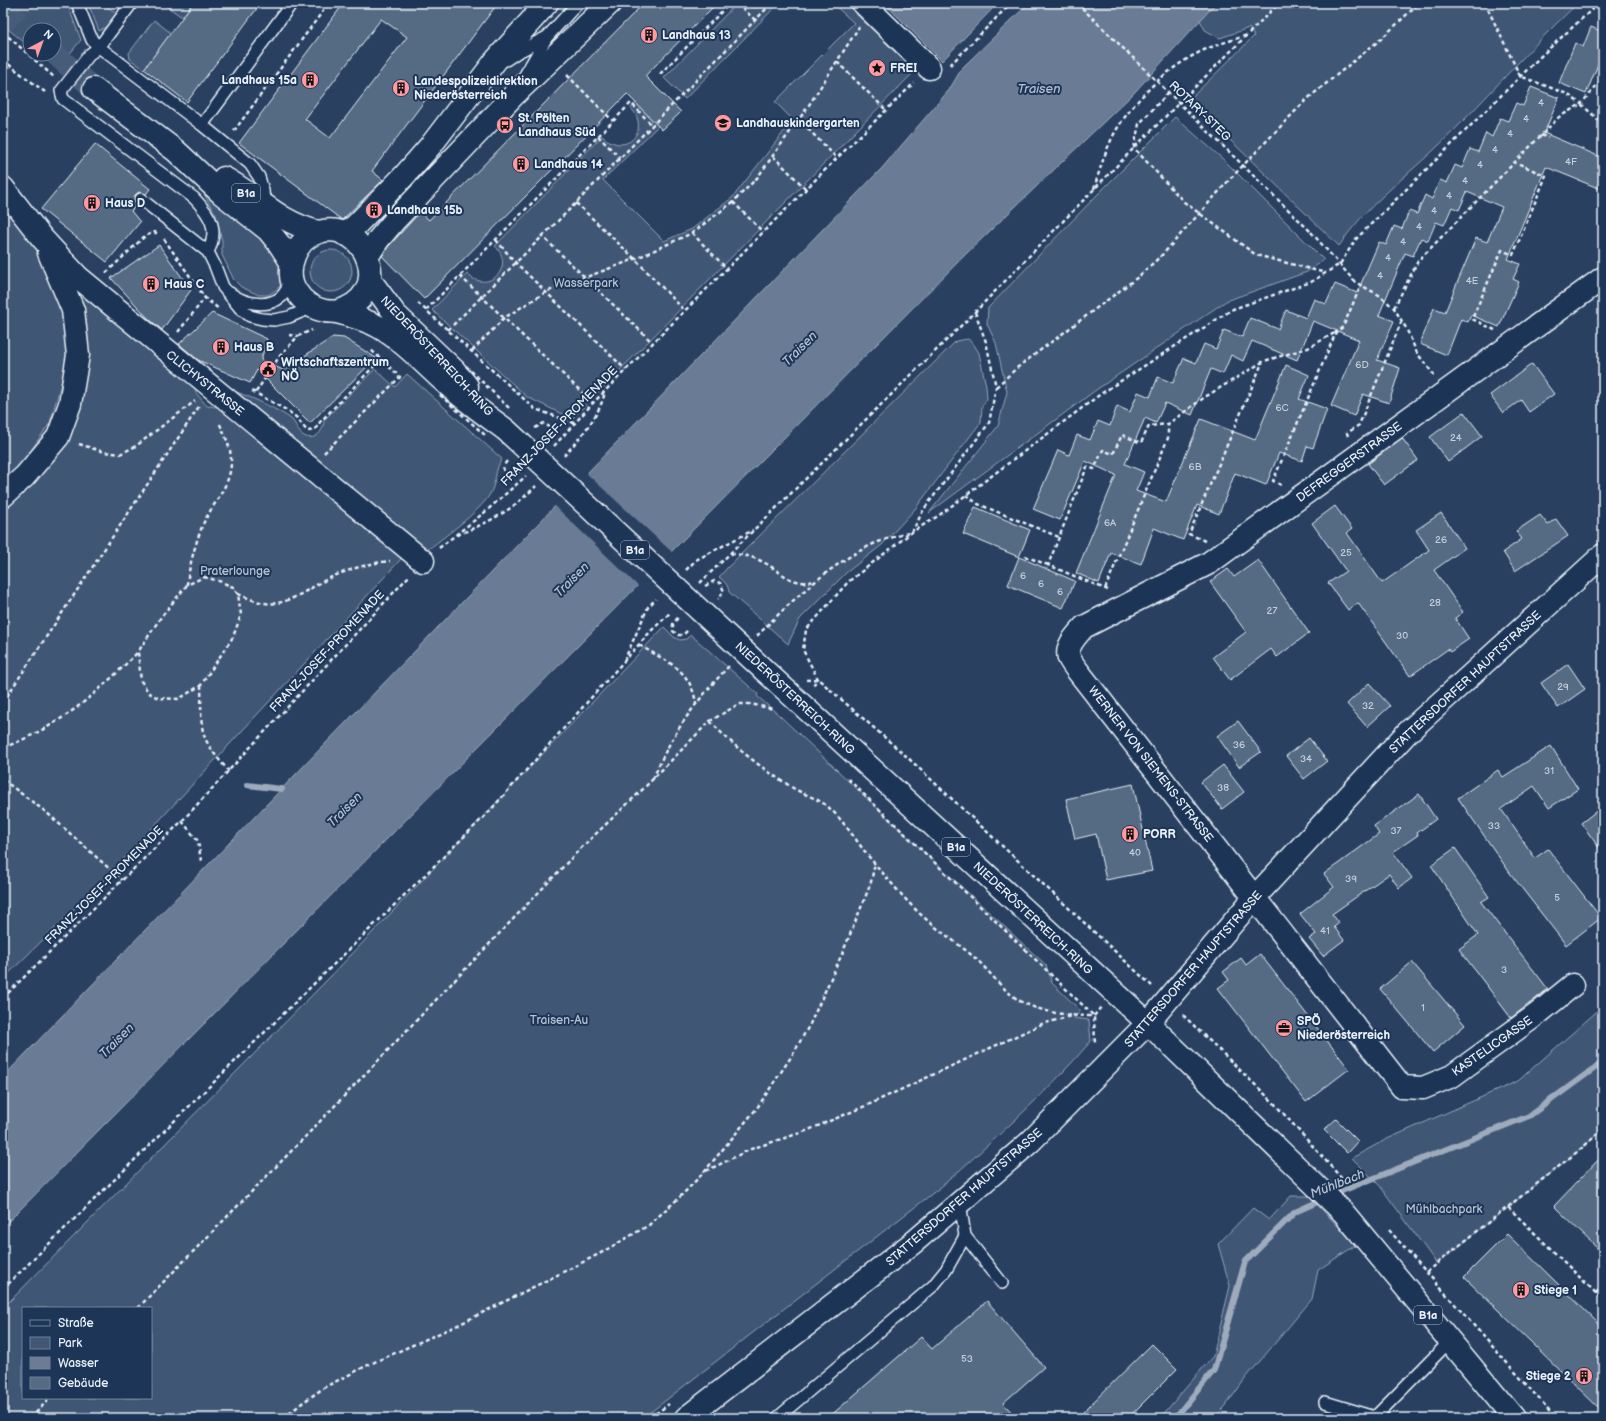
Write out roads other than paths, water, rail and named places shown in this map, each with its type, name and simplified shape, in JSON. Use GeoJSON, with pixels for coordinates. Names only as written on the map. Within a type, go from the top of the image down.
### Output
{"type":"FeatureCollection","features":[{"type":"Feature","properties":{"kind":"street"},"geometry":{"type":"LineString","coordinates":[[344,234],[356,225],[409,171],[432,144],[484,75],[547,3]]}},
{"type":"Feature","properties":{"kind":"street"},"geometry":{"type":"LineString","coordinates":[[367,257],[378,240],[395,220],[514,95],[610,3]]}},
{"type":"Feature","properties":{"kind":"street"},"geometry":{"type":"LineString","coordinates":[[867,6],[929,68]]}},
{"type":"Feature","properties":{"kind":"street","name":"B1a"},"geometry":{"type":"LineString","coordinates":[[94,89],[176,151],[221,193],[268,230],[280,244],[291,271],[296,291],[312,307]]}},
{"type":"Feature","properties":{"kind":"street","name":"B1a"},"geometry":{"type":"LineString","coordinates":[[176,151],[230,181],[264,206],[291,223],[318,232],[327,230],[344,234],[365,250],[370,266],[370,280]]}},
{"type":"Feature","properties":{"kind":"street","name":"CLICHYSTRASSE"},"geometry":{"type":"LineString","coordinates":[[3,188],[42,238],[78,277],[308,468],[423,561]]}},
{"type":"Feature","properties":{"kind":"street"},"geometry":{"type":"LineString","coordinates":[[291,271],[301,244],[318,232]]}},
{"type":"Feature","properties":{"kind":"street"},"geometry":{"type":"LineString","coordinates":[[3,496],[25,476],[58,437],[70,404],[78,355],[73,310],[42,238]]}},
{"type":"Feature","properties":{"kind":"street","name":"DEFREGGERSTRASSE"},"geometry":{"type":"LineString","coordinates":[[1084,627],[1209,563],[1603,278]]}},
{"type":"Feature","properties":{"kind":"street","name":"NIEDERÖSTERREICH-RING"},"geometry":{"type":"LineString","coordinates":[[335,312],[344,310],[353,305],[361,297],[370,280],[395,314],[454,370],[506,430]]}},
{"type":"Feature","properties":{"kind":"street","name":"NIEDERÖSTERREICH-RING"},"geometry":{"type":"LineString","coordinates":[[312,307],[324,311],[335,312],[371,324],[390,334],[454,391],[506,430],[764,670],[1148,1023],[1343,1212],[1514,1418]]}},
{"type":"Feature","properties":{"kind":"street","name":"STATTERSDORFER HAUPTSTRASSE"},"geometry":{"type":"LineString","coordinates":[[686,1418],[914,1242],[1030,1142],[1148,1023],[1254,898],[1407,733],[1603,555]]}},
{"type":"Feature","properties":{"kind":"street","name":"WERNER VON SIEMENS-STRASSE"},"geometry":{"type":"LineString","coordinates":[[1084,627],[1071,645],[1069,659],[1212,840],[1254,898]]}},
{"type":"Feature","properties":{"kind":"street","name":"KASTELICGASSE"},"geometry":{"type":"LineString","coordinates":[[1254,898],[1402,1087],[1422,1088],[1452,1076],[1536,1015],[1573,985]]}},
{"type":"Feature","properties":{"kind":"lane"},"geometry":{"type":"LineString","coordinates":[[77,3],[92,40],[99,47],[202,124],[250,164],[258,177],[263,190],[264,206]]}},
{"type":"Feature","properties":{"kind":"lane"},"geometry":{"type":"LineString","coordinates":[[132,3],[99,47],[90,54],[61,91],[63,99],[194,198],[205,210],[212,222],[214,232],[213,243],[208,252]]}},
{"type":"Feature","properties":{"kind":"lane"},"geometry":{"type":"LineString","coordinates":[[202,124],[292,3]]}},
{"type":"Feature","properties":{"kind":"lane"},"geometry":{"type":"LineString","coordinates":[[514,95],[547,36],[578,3]]}},
{"type":"Feature","properties":{"kind":"lane"},"geometry":{"type":"LineString","coordinates":[[484,75],[518,52],[547,36]]}},
{"type":"Feature","properties":{"kind":"lane"},"geometry":{"type":"LineString","coordinates":[[141,199],[208,252],[223,287],[240,308],[250,316],[262,319],[282,319],[312,307]]}},
{"type":"Feature","properties":{"kind":"lane"},"geometry":{"type":"LineString","coordinates":[[223,287],[233,295],[243,300],[261,304],[269,303],[281,297],[286,291],[291,271]]}},
{"type":"Feature","properties":{"kind":"lane"},"geometry":{"type":"LineString","coordinates":[[960,1202],[965,1236],[1002,1283]]}},
{"type":"Feature","properties":{"kind":"lane"},"geometry":{"type":"LineString","coordinates":[[777,1418],[933,1286],[946,1270],[965,1236]]}},
{"type":"Feature","properties":{"kind":"lane"},"geometry":{"type":"LineString","coordinates":[[1325,1402],[1375,1417],[1450,1341]]}},
{"type":"Feature","properties":{"kind":"water"},"geometry":{"type":"Polygon","coordinates":[[[884,3],[998,3],[942,61],[884,3]]]}},
{"type":"Feature","properties":{"kind":"water","name":"Traisen"},"geometry":{"type":"Polygon","coordinates":[[[1029,3],[1216,3],[1133,94],[966,254],[3,1227],[3,1077],[882,168],[949,90],[962,68],[1029,3]]]}},
{"type":"Feature","properties":{"kind":"waterway"},"geometry":{"type":"LineString","coordinates":[[247,785],[282,789]]}},
{"type":"Feature","properties":{"kind":"waterway","name":"Mühlbach"},"geometry":{"type":"LineString","coordinates":[[1332,1195],[1529,1116],[1603,1062]]}},
{"type":"Feature","properties":{"kind":"waterway","name":"Mühlbach"},"geometry":{"type":"LineString","coordinates":[[1175,1418],[1214,1370],[1245,1262],[1295,1212],[1324,1199]]}},
{"type":"Feature","properties":{"kind":"tunnel"},"geometry":{"type":"LineString","coordinates":[[3,7],[22,25]]}},
{"type":"Feature","properties":{"kind":"tunnel"},"geometry":{"type":"LineString","coordinates":[[62,60],[94,89]]}},
{"type":"Feature","properties":{"kind":"place","name":"Landhaus 13"},"geometry":{"type":"Point","coordinates":[649,35]}},
{"type":"Feature","properties":{"kind":"place","name":"FREI"},"geometry":{"type":"Point","coordinates":[877,68]}},
{"type":"Feature","properties":{"kind":"place","name":"Landhaus 15a"},"geometry":{"type":"Point","coordinates":[310,80]}},
{"type":"Feature","properties":{"kind":"place","name":"Landespolizeidirektion Niederösterreich"},"geometry":{"type":"Point","coordinates":[401,88]}},
{"type":"Feature","properties":{"kind":"place","name":"Landhauskindergarten"},"geometry":{"type":"Point","coordinates":[723,123]}},
{"type":"Feature","properties":{"kind":"place","name":"St. Pölten Landhaus Süd"},"geometry":{"type":"Point","coordinates":[505,125]}},
{"type":"Feature","properties":{"kind":"place","name":"Landhaus 14"},"geometry":{"type":"Point","coordinates":[521,164]}},
{"type":"Feature","properties":{"kind":"place","name":"Haus D"},"geometry":{"type":"Point","coordinates":[92,203]}},
{"type":"Feature","properties":{"kind":"place","name":"Landhaus 15b"},"geometry":{"type":"Point","coordinates":[374,210]}},
{"type":"Feature","properties":{"kind":"place","name":"Haus C"},"geometry":{"type":"Point","coordinates":[151,284]}},
{"type":"Feature","properties":{"kind":"place","name":"Haus B"},"geometry":{"type":"Point","coordinates":[221,347]}},
{"type":"Feature","properties":{"kind":"place","name":"Wirtschaftszentrum NÖ"},"geometry":{"type":"Point","coordinates":[268,369]}},
{"type":"Feature","properties":{"kind":"place","name":"PORR"},"geometry":{"type":"Point","coordinates":[1130,834]}},
{"type":"Feature","properties":{"kind":"place","name":"SPÖ Niederösterreich"},"geometry":{"type":"Point","coordinates":[1284,1028]}},
{"type":"Feature","properties":{"kind":"place","name":"Stiege 1"},"geometry":{"type":"Point","coordinates":[1521,1290]}},
{"type":"Feature","properties":{"kind":"place","name":"Stiege 2"},"geometry":{"type":"Point","coordinates":[1584,1376]}},
{"type":"Feature","properties":{"kind":"park label","name":"Wasserpark"},"geometry":{"type":"Point","coordinates":[586,283]}},
{"type":"Feature","properties":{"kind":"park label","name":"Praterlounge"},"geometry":{"type":"Point","coordinates":[235,571]}},
{"type":"Feature","properties":{"kind":"park label","name":"Traisen-Au"},"geometry":{"type":"Point","coordinates":[559,1020]}},
{"type":"Feature","properties":{"kind":"park label","name":"Mühlbachpark"},"geometry":{"type":"Point","coordinates":[1444,1209]}}]}
